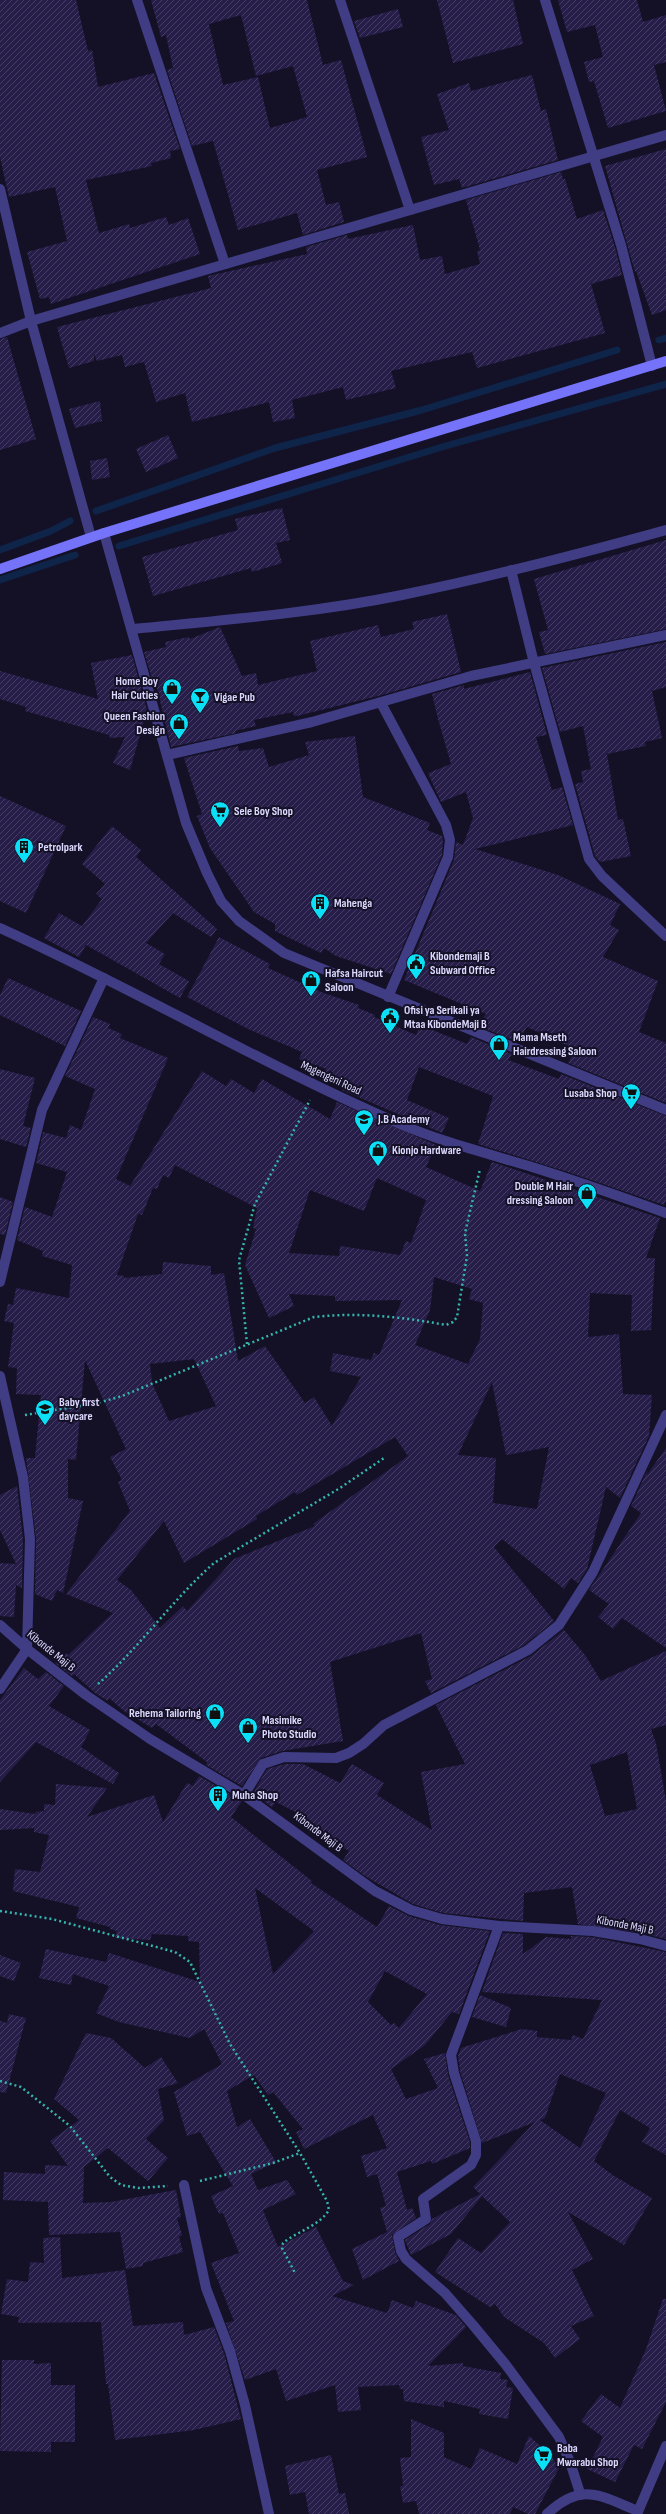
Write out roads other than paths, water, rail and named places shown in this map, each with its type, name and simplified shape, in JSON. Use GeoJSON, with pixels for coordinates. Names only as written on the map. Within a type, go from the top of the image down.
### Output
{"type":"FeatureCollection","features":[{"type":"Feature","properties":{"kind":"street"},"geometry":{"type":"LineString","coordinates":[[137,0],[225,264]]}},
{"type":"Feature","properties":{"kind":"street"},"geometry":{"type":"LineString","coordinates":[[340,0],[410,210]]}},
{"type":"Feature","properties":{"kind":"street"},"geometry":{"type":"LineString","coordinates":[[545,0],[621,245],[652,366]]}},
{"type":"Feature","properties":{"kind":"street"},"geometry":{"type":"LineString","coordinates":[[0,332],[31,321],[666,135]]}},
{"type":"Feature","properties":{"kind":"street"},"geometry":{"type":"LineString","coordinates":[[0,190],[31,321],[91,537]]}},
{"type":"Feature","properties":{"kind":"street"},"geometry":{"type":"LineString","coordinates":[[0,569],[91,537],[666,362]]}},
{"type":"Feature","properties":{"kind":"street"},"geometry":{"type":"LineString","coordinates":[[133,629],[302,611],[402,595],[511,570],[666,530]]}},
{"type":"Feature","properties":{"kind":"street"},"geometry":{"type":"LineString","coordinates":[[104,533],[133,629],[186,823],[207,873],[221,901],[239,921],[284,952],[388,997],[666,1110]]}},
{"type":"Feature","properties":{"kind":"street"},"geometry":{"type":"LineString","coordinates":[[511,570],[534,663],[589,859],[602,876],[666,936]]}},
{"type":"Feature","properties":{"kind":"street"},"geometry":{"type":"LineString","coordinates":[[167,755],[312,722],[471,676],[666,635]]}},
{"type":"Feature","properties":{"kind":"street"},"geometry":{"type":"LineString","coordinates":[[381,703],[439,812],[450,840],[448,857],[388,997]]}},
{"type":"Feature","properties":{"kind":"street","name":"Magengeni Road"},"geometry":{"type":"LineString","coordinates":[[0,928],[104,978],[317,1087],[439,1140],[599,1188],[666,1213]]}},
{"type":"Feature","properties":{"kind":"street"},"geometry":{"type":"LineString","coordinates":[[0,1282],[42,1110],[104,978]]}},
{"type":"Feature","properties":{"kind":"street"},"geometry":{"type":"LineString","coordinates":[[0,1376],[11,1418],[23,1477],[30,1539],[27,1650],[0,1689]]}},
{"type":"Feature","properties":{"kind":"street"},"geometry":{"type":"LineString","coordinates":[[244,1795],[264,1764],[284,1757],[336,1758],[349,1753],[363,1744],[384,1725],[528,1650],[559,1625],[593,1572],[666,1415]]}},
{"type":"Feature","properties":{"kind":"street","name":"Kibonde Maji B"},"geometry":{"type":"LineString","coordinates":[[0,1625],[27,1650],[86,1695],[150,1739],[244,1795],[375,1891],[411,1910],[442,1920],[499,1926],[593,1931],[640,1939],[666,1946]]}},
{"type":"Feature","properties":{"kind":"street"},"geometry":{"type":"LineString","coordinates":[[499,1926],[451,2055],[454,2073],[476,2141],[476,2155],[471,2165],[423,2199],[426,2219],[398,2237],[398,2245],[406,2258],[445,2293],[473,2325],[506,2365],[559,2437],[570,2462],[580,2493]]}},
{"type":"Feature","properties":{"kind":"street"},"geometry":{"type":"LineString","coordinates":[[184,2185],[206,2288],[232,2357],[269,2514]]}},
{"type":"Feature","properties":{"kind":"street"},"geometry":{"type":"LineString","coordinates":[[547,2514],[580,2493],[596,2494],[638,2513],[666,2446]]}},
{"type":"Feature","properties":{"kind":"waterway"},"geometry":{"type":"LineString","coordinates":[[659,340],[666,338]]}},
{"type":"Feature","properties":{"kind":"waterway"},"geometry":{"type":"LineString","coordinates":[[96,511],[275,448],[422,410],[617,350]]}},
{"type":"Feature","properties":{"kind":"waterway"},"geometry":{"type":"LineString","coordinates":[[119,546],[442,447],[666,384]]}},
{"type":"Feature","properties":{"kind":"waterway"},"geometry":{"type":"LineString","coordinates":[[0,550],[51,531],[70,521]]}},
{"type":"Feature","properties":{"kind":"waterway"},"geometry":{"type":"LineString","coordinates":[[0,580],[75,555]]}},
{"type":"Feature","properties":{"kind":"place","name":"Home Boy Hair Cuties"},"geometry":{"type":"Point","coordinates":[172,705]}},
{"type":"Feature","properties":{"kind":"place","name":"Vigae Pub"},"geometry":{"type":"Point","coordinates":[200,714]}},
{"type":"Feature","properties":{"kind":"place","name":"Queen Fashion Design"},"geometry":{"type":"Point","coordinates":[179,740]}},
{"type":"Feature","properties":{"kind":"place","name":"Sele Boy Shop"},"geometry":{"type":"Point","coordinates":[220,828]}},
{"type":"Feature","properties":{"kind":"place","name":"Petrolpark"},"geometry":{"type":"Point","coordinates":[24,864]}},
{"type":"Feature","properties":{"kind":"place","name":"Mahenga"},"geometry":{"type":"Point","coordinates":[320,920]}},
{"type":"Feature","properties":{"kind":"place","name":"Kibondemaji B Subward Office"},"geometry":{"type":"Point","coordinates":[416,980]}},
{"type":"Feature","properties":{"kind":"place","name":"Hafsa Haircut Saloon"},"geometry":{"type":"Point","coordinates":[311,997]}},
{"type":"Feature","properties":{"kind":"place","name":"Ofisi ya Serikali ya Mtaa KibondeMaji B"},"geometry":{"type":"Point","coordinates":[390,1034]}},
{"type":"Feature","properties":{"kind":"place","name":"Mama Mseth Hairdressing Saloon"},"geometry":{"type":"Point","coordinates":[499,1061]}},
{"type":"Feature","properties":{"kind":"place","name":"Lusaba Shop"},"geometry":{"type":"Point","coordinates":[631,1110]}},
{"type":"Feature","properties":{"kind":"place","name":"J.B Academy"},"geometry":{"type":"Point","coordinates":[364,1136]}},
{"type":"Feature","properties":{"kind":"place","name":"Kionjo Hardware"},"geometry":{"type":"Point","coordinates":[378,1167]}},
{"type":"Feature","properties":{"kind":"place","name":"Double M Hair dressing Saloon"},"geometry":{"type":"Point","coordinates":[587,1210]}},
{"type":"Feature","properties":{"kind":"place","name":"Baby first daycare"},"geometry":{"type":"Point","coordinates":[45,1426]}},
{"type":"Feature","properties":{"kind":"place","name":"Rehema Tailoring"},"geometry":{"type":"Point","coordinates":[215,1730]}},
{"type":"Feature","properties":{"kind":"place","name":"Masimike Photo Studio"},"geometry":{"type":"Point","coordinates":[248,1744]}},
{"type":"Feature","properties":{"kind":"place","name":"Muha Shop"},"geometry":{"type":"Point","coordinates":[218,1812]}},
{"type":"Feature","properties":{"kind":"place","name":"Baba Mwarabu Shop"},"geometry":{"type":"Point","coordinates":[543,2472]}}]}
